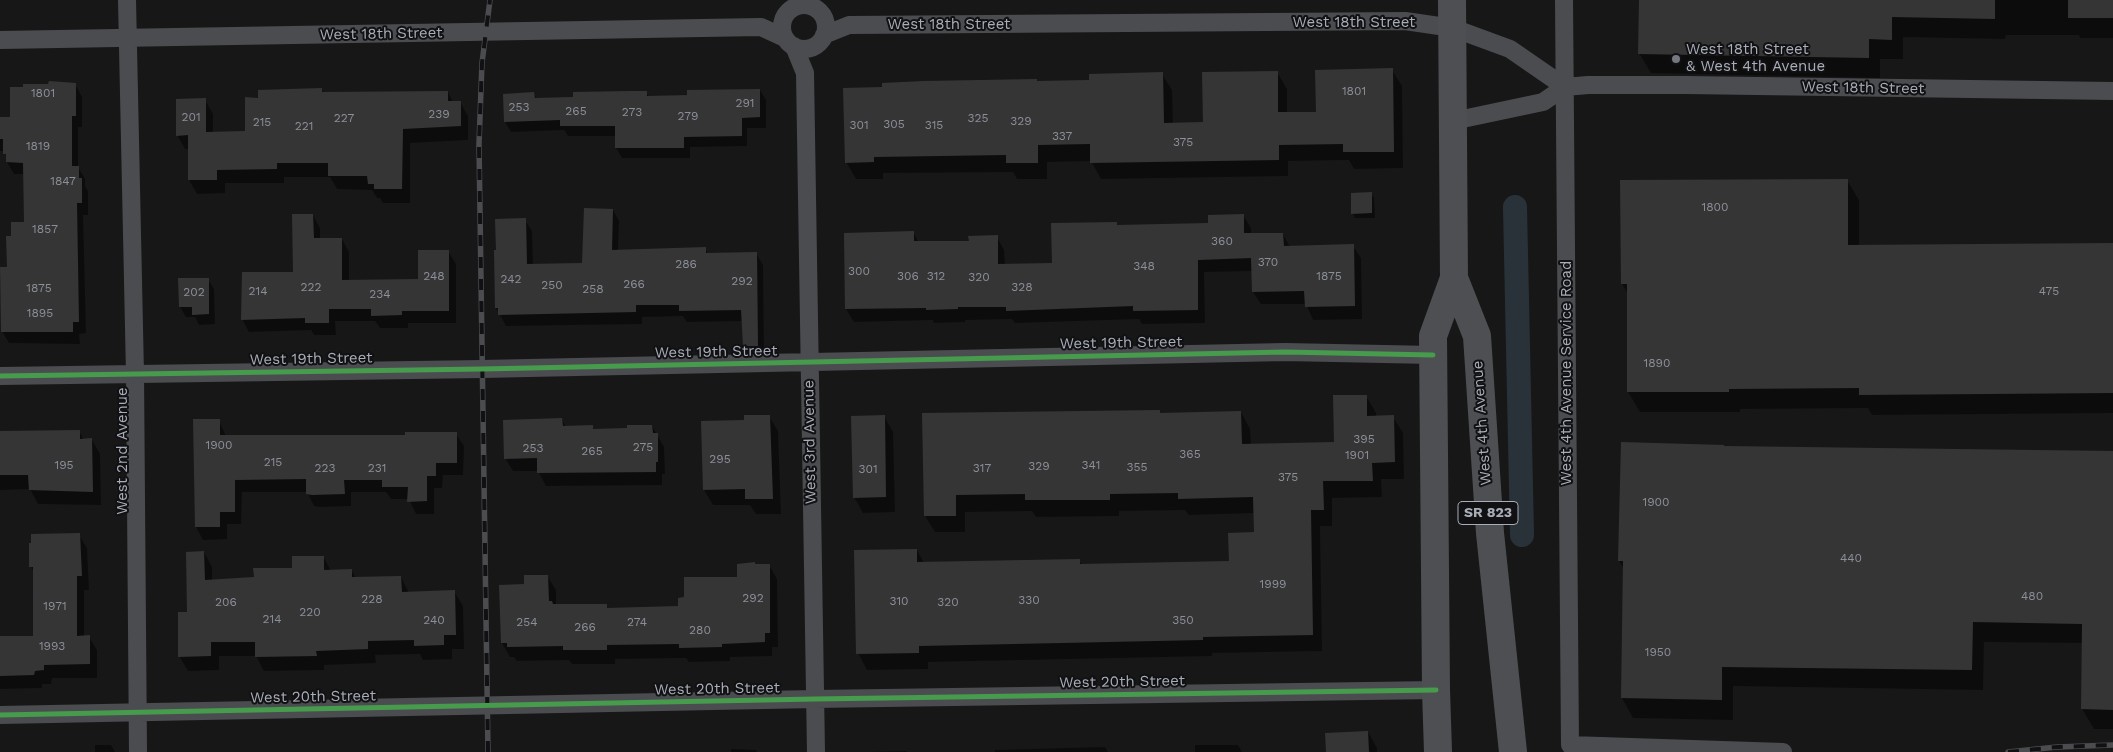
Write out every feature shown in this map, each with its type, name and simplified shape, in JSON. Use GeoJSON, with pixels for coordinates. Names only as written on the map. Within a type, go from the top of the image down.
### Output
{"type":"FeatureCollection","features":[{"type":"Feature","properties":{"kind":"main road","name":"West 4th Avenue"},"geometry":{"type":"LineString","coordinates":[[1438,752],[1433,336],[1454,278],[1452,0]]}},
{"type":"Feature","properties":{"kind":"main road","name":"West 4th Avenue"},"geometry":{"type":"LineString","coordinates":[[1454,278],[1477,336],[1490,534],[1513,752]]}},
{"type":"Feature","properties":{"kind":"street","name":"West 2nd Avenue"},"geometry":{"type":"LineString","coordinates":[[127,0],[135,374],[138,752]]}},
{"type":"Feature","properties":{"kind":"street","name":"West 4th Avenue Service Road"},"geometry":{"type":"LineString","coordinates":[[1564,0],[1570,745],[1783,752]]}},
{"type":"Feature","properties":{"kind":"street"},"geometry":{"type":"LineString","coordinates":[[805,4],[817,8],[826,21],[820,40],[801,49],[790,42],[782,28],[792,7],[805,4]]}},
{"type":"Feature","properties":{"kind":"street","name":"West 18th Street"},"geometry":{"type":"LineString","coordinates":[[761,27],[792,7]]}},
{"type":"Feature","properties":{"kind":"street","name":"West 18th Street"},"geometry":{"type":"LineString","coordinates":[[817,8],[849,25]]}},
{"type":"Feature","properties":{"kind":"street","name":"West 18th Street"},"geometry":{"type":"LineString","coordinates":[[820,40],[849,25],[1406,20],[1453,28],[1510,49],[1565,86],[1686,85],[2113,91]]}},
{"type":"Feature","properties":{"kind":"street","name":"West 18th Street"},"geometry":{"type":"LineString","coordinates":[[0,40],[761,27],[790,42]]}},
{"type":"Feature","properties":{"kind":"street","name":"West 3rd Avenue"},"geometry":{"type":"LineString","coordinates":[[805,73],[820,40]]}},
{"type":"Feature","properties":{"kind":"street","name":"West 3rd Avenue"},"geometry":{"type":"LineString","coordinates":[[790,42],[805,73],[816,752]]}},
{"type":"Feature","properties":{"kind":"street"},"geometry":{"type":"LineString","coordinates":[[1453,121],[1543,102],[1565,86]]}},
{"type":"Feature","properties":{"kind":"street","name":"West 19th Street"},"geometry":{"type":"LineString","coordinates":[[0,376],[809,363],[1285,352],[1433,355]]}},
{"type":"Feature","properties":{"kind":"street","name":"West 20th Street"},"geometry":{"type":"LineString","coordinates":[[0,715],[815,699],[1436,690]]}},
{"type":"Feature","properties":{"kind":"building"},"geometry":{"type":"Polygon","coordinates":[[[1639,0],[1995,0],[1995,19],[1892,17],[1892,40],[1869,39],[1869,58],[1638,54],[1639,0]]]}},
{"type":"Feature","properties":{"kind":"building"},"geometry":{"type":"Polygon","coordinates":[[[2068,0],[2113,0],[2113,18],[2068,18],[2068,0]]]}},
{"type":"Feature","properties":{"kind":"building"},"geometry":{"type":"Polygon","coordinates":[[[1393,68],[1394,152],[1343,152],[1343,144],[1279,145],[1279,160],[1090,163],[1090,144],[1038,145],[1038,163],[1006,163],[1006,155],[874,157],[874,162],[845,163],[843,88],[882,87],[882,83],[924,81],[1089,80],[1089,74],[1163,72],[1164,123],[1203,122],[1202,72],[1278,71],[1278,112],[1316,112],[1315,70],[1393,68]]]}},
{"type":"Feature","properties":{"kind":"building"},"geometry":{"type":"Polygon","coordinates":[[[49,81],[76,83],[76,116],[72,116],[72,166],[79,166],[79,178],[82,178],[82,203],[77,203],[79,322],[73,322],[73,332],[1,332],[0,267],[7,267],[6,236],[11,236],[11,222],[24,222],[23,163],[6,162],[6,154],[3,154],[3,139],[0,139],[0,117],[10,117],[10,87],[23,87],[23,84],[48,84],[49,81]]]}},
{"type":"Feature","properties":{"kind":"building"},"geometry":{"type":"Polygon","coordinates":[[[322,88],[322,92],[448,91],[448,101],[461,101],[461,126],[403,129],[402,189],[374,189],[374,184],[368,184],[367,176],[328,176],[328,163],[277,163],[277,169],[217,170],[217,180],[188,180],[188,135],[176,136],[176,99],[206,98],[206,132],[245,131],[245,97],[258,98],[258,90],[322,88]]]}},
{"type":"Feature","properties":{"kind":"building"},"geometry":{"type":"Polygon","coordinates":[[[760,89],[760,117],[742,118],[742,136],[684,137],[684,148],[615,148],[615,126],[560,126],[560,120],[504,122],[503,94],[534,92],[535,98],[573,97],[573,92],[647,91],[647,96],[687,95],[687,90],[760,89]]]}},
{"type":"Feature","properties":{"kind":"building"},"geometry":{"type":"Polygon","coordinates":[[[1848,179],[1848,245],[2113,243],[2113,393],[1859,395],[1859,388],[1729,389],[1729,392],[1627,392],[1627,284],[1621,284],[1620,180],[1848,179]]]}},
{"type":"Feature","properties":{"kind":"building"},"geometry":{"type":"Polygon","coordinates":[[[1372,192],[1372,213],[1351,214],[1351,193],[1372,192]]]}},
{"type":"Feature","properties":{"kind":"building"},"geometry":{"type":"Polygon","coordinates":[[[584,208],[613,209],[612,250],[706,247],[706,253],[757,252],[758,346],[743,346],[741,310],[679,311],[679,305],[636,305],[636,312],[498,315],[498,308],[495,308],[495,219],[526,218],[527,264],[582,263],[584,208]]]}},
{"type":"Feature","properties":{"kind":"building"},"geometry":{"type":"Polygon","coordinates":[[[292,214],[313,214],[314,238],[342,238],[342,280],[418,279],[418,250],[449,250],[449,311],[402,311],[402,315],[371,316],[371,309],[329,309],[329,323],[305,323],[305,318],[241,320],[242,272],[293,272],[292,214]]]}},
{"type":"Feature","properties":{"kind":"building"},"geometry":{"type":"Polygon","coordinates":[[[1244,214],[1244,233],[1283,233],[1284,246],[1354,244],[1355,306],[1305,307],[1304,291],[1252,292],[1251,258],[1198,260],[1198,310],[1133,311],[1133,306],[1006,311],[1006,307],[958,307],[958,309],[926,310],[926,308],[845,309],[844,233],[914,231],[914,241],[969,241],[968,236],[998,235],[998,264],[1052,263],[1051,223],[1117,222],[1117,225],[1208,223],[1208,215],[1244,214]]]}},
{"type":"Feature","properties":{"kind":"building"},"geometry":{"type":"Polygon","coordinates":[[[178,278],[209,278],[209,314],[192,315],[192,307],[179,307],[178,278]]]}},
{"type":"Feature","properties":{"kind":"building"},"geometry":{"type":"Polygon","coordinates":[[[1333,395],[1367,395],[1367,416],[1394,415],[1395,462],[1372,463],[1373,481],[1323,481],[1324,510],[1311,510],[1313,635],[1203,637],[1203,640],[919,646],[919,653],[856,654],[854,550],[917,549],[917,562],[1080,559],[1080,564],[1229,561],[1228,533],[1254,532],[1253,497],[1178,499],[1178,493],[1110,494],[1110,500],[1025,500],[1025,494],[956,495],[956,516],[924,516],[922,413],[1160,410],[1160,413],[1241,411],[1242,444],[1334,442],[1333,395]]]}},
{"type":"Feature","properties":{"kind":"building"},"geometry":{"type":"Polygon","coordinates":[[[744,415],[770,415],[773,499],[745,499],[745,489],[703,490],[701,421],[744,420],[744,415]]]}},
{"type":"Feature","properties":{"kind":"building"},"geometry":{"type":"Polygon","coordinates":[[[885,415],[886,497],[853,498],[851,416],[885,415]]]}},
{"type":"Feature","properties":{"kind":"building"},"geometry":{"type":"Polygon","coordinates":[[[562,418],[563,426],[593,425],[593,429],[627,428],[627,425],[652,425],[653,433],[658,433],[656,472],[537,473],[537,458],[504,459],[503,420],[562,418]]]}},
{"type":"Feature","properties":{"kind":"building"},"geometry":{"type":"Polygon","coordinates":[[[193,419],[220,419],[220,435],[405,435],[405,432],[457,432],[457,463],[436,463],[436,476],[427,476],[427,501],[407,502],[408,487],[382,487],[382,480],[344,480],[345,494],[312,495],[306,494],[306,479],[235,480],[235,512],[220,512],[220,527],[195,527],[193,419]]]}},
{"type":"Feature","properties":{"kind":"building"},"geometry":{"type":"Polygon","coordinates":[[[80,430],[80,439],[92,438],[93,492],[29,490],[28,475],[0,475],[0,431],[80,430]]]}},
{"type":"Feature","properties":{"kind":"building"},"geometry":{"type":"Polygon","coordinates":[[[1621,442],[1724,446],[2113,451],[2113,710],[2081,709],[2082,624],[1973,622],[1972,670],[1722,667],[1722,700],[1621,698],[1623,561],[1618,561],[1621,442]]]}},
{"type":"Feature","properties":{"kind":"building"},"geometry":{"type":"Polygon","coordinates":[[[80,533],[82,576],[77,576],[77,636],[90,635],[90,664],[44,665],[44,670],[35,671],[34,675],[0,676],[0,636],[33,636],[33,567],[29,567],[31,534],[80,533]]]}},
{"type":"Feature","properties":{"kind":"building"},"geometry":{"type":"Polygon","coordinates":[[[204,551],[205,580],[254,577],[253,568],[292,568],[292,556],[324,556],[324,570],[352,569],[352,577],[401,576],[402,592],[455,590],[456,635],[444,635],[444,645],[414,646],[414,640],[368,641],[368,649],[316,651],[317,656],[255,657],[255,642],[211,642],[211,656],[178,657],[178,612],[187,612],[186,552],[204,551]]]}},
{"type":"Feature","properties":{"kind":"building"},"geometry":{"type":"Polygon","coordinates":[[[755,562],[755,564],[770,564],[770,633],[765,633],[765,642],[722,644],[722,647],[679,648],[679,644],[607,645],[607,650],[563,650],[563,646],[507,647],[507,643],[501,643],[499,585],[524,584],[524,575],[548,575],[549,601],[552,601],[553,604],[607,604],[607,608],[678,606],[678,598],[684,597],[684,577],[737,577],[737,564],[755,562]]]}},
{"type":"Feature","properties":{"kind":"building"},"geometry":{"type":"Polygon","coordinates":[[[1368,731],[1369,752],[1326,752],[1325,733],[1368,731]]]}},
{"type":"Feature","properties":{"kind":"waterway"},"geometry":{"type":"LineString","coordinates":[[1515,207],[1522,535]]}},
{"type":"Feature","properties":{"kind":"railway"},"geometry":{"type":"LineString","coordinates":[[488,752],[479,144],[482,63],[490,0]]}},
{"type":"Feature","properties":{"kind":"railway"},"geometry":{"type":"LineString","coordinates":[[2008,752],[2057,747],[2113,745]]}},
{"type":"Feature","properties":{"kind":"cycle path"},"geometry":{"type":"LineString","coordinates":[[0,376],[482,369],[1285,352],[1433,355]]}},
{"type":"Feature","properties":{"kind":"cycle path"},"geometry":{"type":"LineString","coordinates":[[0,715],[815,699],[1436,690]]}},
{"type":"Feature","properties":{"kind":"place","name":"West 18th Street & West 4th Avenue"},"geometry":{"type":"Point","coordinates":[1676,59]}}]}
